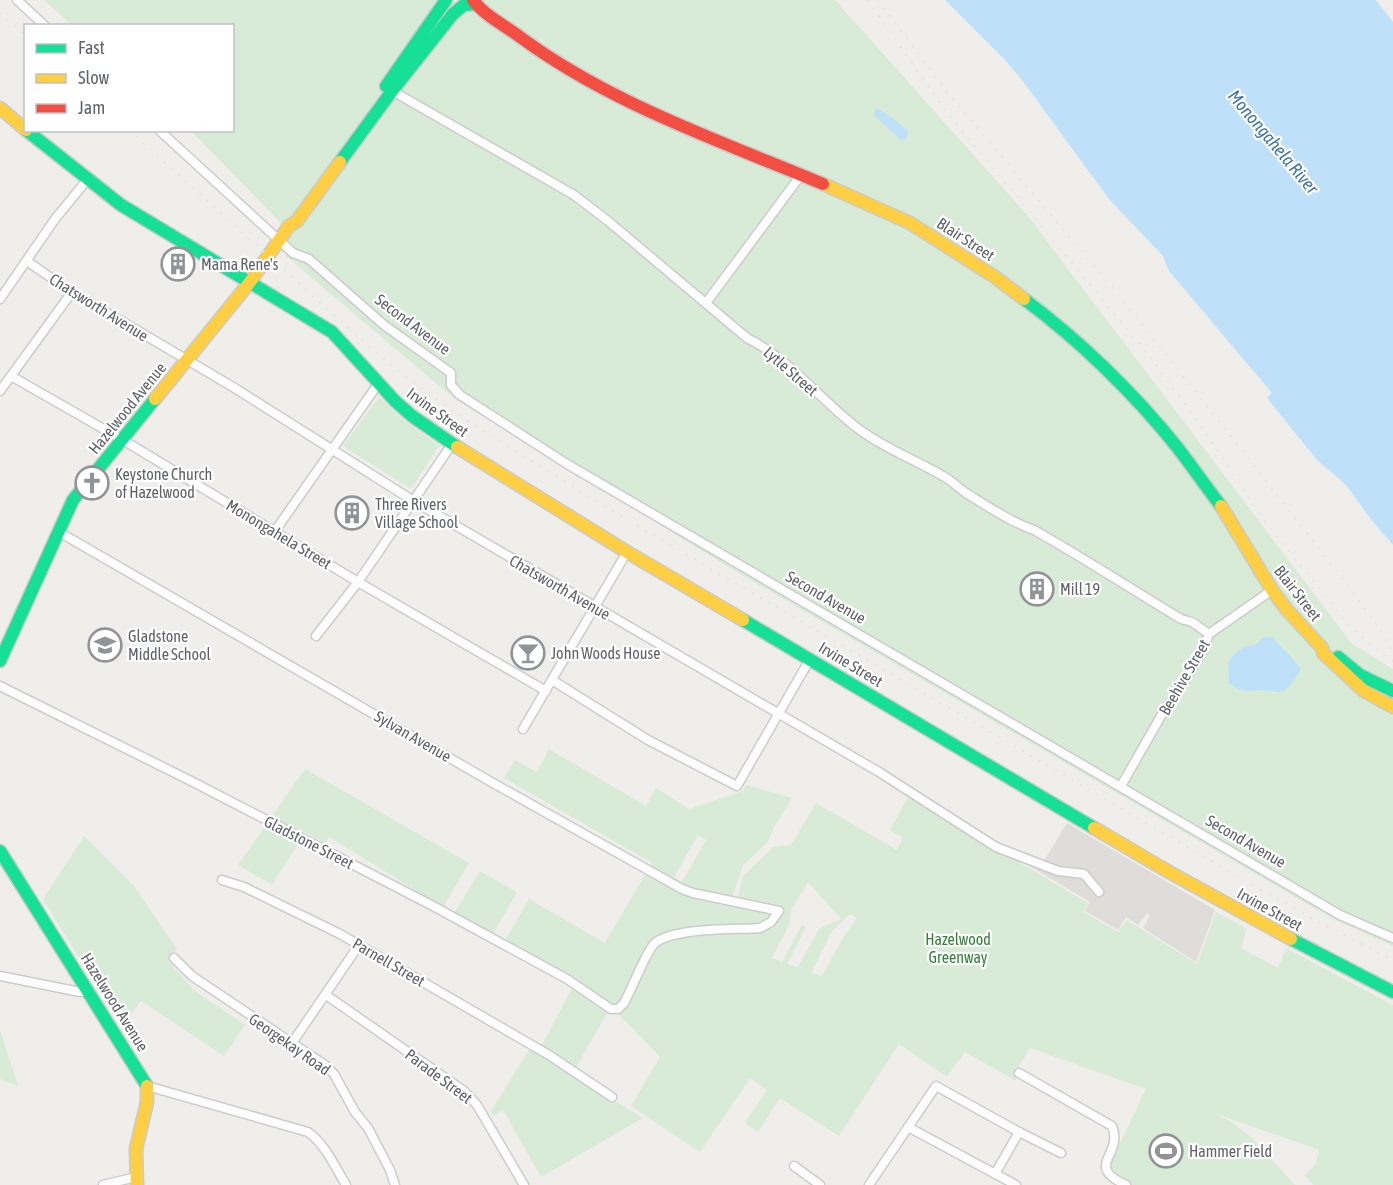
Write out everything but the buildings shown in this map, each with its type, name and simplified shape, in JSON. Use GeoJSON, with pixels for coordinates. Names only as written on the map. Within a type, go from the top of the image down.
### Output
{"type":"FeatureCollection","features":[{"type":"Feature","properties":{"kind":"main road","name":"Hazelwood Avenue"},"geometry":{"type":"LineString","coordinates":[[389,89],[446,0]]}},
{"type":"Feature","properties":{"kind":"main road","name":"Hazelwood Avenue"},"geometry":{"type":"LineString","coordinates":[[0,661],[73,500],[250,282],[291,224],[291,217],[389,89],[453,14],[471,3]]}},
{"type":"Feature","properties":{"kind":"main road","name":"Blair Street"},"geometry":{"type":"LineString","coordinates":[[471,3],[569,70],[621,99],[910,223],[995,277],[1055,322],[1135,399],[1176,446],[1222,508],[1272,590],[1322,648],[1323,653],[1360,688],[1372,697],[1393,706]]}},
{"type":"Feature","properties":{"kind":"main road"},"geometry":{"type":"LineString","coordinates":[[0,108],[24,128]]}},
{"type":"Feature","properties":{"kind":"main road"},"geometry":{"type":"LineString","coordinates":[[28,132],[87,180],[137,216],[250,282]]}},
{"type":"Feature","properties":{"kind":"main road","name":"Irvine Street"},"geometry":{"type":"LineString","coordinates":[[250,282],[321,324],[343,342],[378,384],[412,416],[452,444],[627,552],[1169,872],[1393,992]]}},
{"type":"Feature","properties":{"kind":"main road","name":"Blair Street"},"geometry":{"type":"LineString","coordinates":[[1322,648],[1327,648],[1360,675],[1393,691]]}},
{"type":"Feature","properties":{"kind":"main road","name":"Hazelwood Avenue"},"geometry":{"type":"LineString","coordinates":[[0,851],[147,1086]]}},
{"type":"Feature","properties":{"kind":"main road"},"geometry":{"type":"LineString","coordinates":[[137,1181],[136,1149],[147,1102],[147,1086]]}},
{"type":"Feature","properties":{"kind":"street"},"geometry":{"type":"LineString","coordinates":[[18,0],[43,24]]}},
{"type":"Feature","properties":{"kind":"street","name":"Lytle Street"},"geometry":{"type":"LineString","coordinates":[[389,89],[574,195],[608,220],[747,338],[761,344],[861,430],[892,450],[909,456],[950,480],[967,494],[1096,565],[1108,576],[1181,619],[1192,622],[1209,634]]}},
{"type":"Feature","properties":{"kind":"street","name":"Second Avenue"},"geometry":{"type":"LineString","coordinates":[[161,132],[293,253],[309,259],[384,325],[451,373],[451,384],[460,395],[567,464],[1340,915],[1393,938]]}},
{"type":"Feature","properties":{"kind":"street"},"geometry":{"type":"LineString","coordinates":[[706,303],[801,175]]}},
{"type":"Feature","properties":{"kind":"street"},"geometry":{"type":"LineString","coordinates":[[0,299],[56,219],[87,180]]}},
{"type":"Feature","properties":{"kind":"street","name":"Chatsworth Avenue"},"geometry":{"type":"LineString","coordinates":[[28,262],[72,292],[233,387],[412,500],[879,772],[996,848],[1058,872],[1084,874],[1099,892]]}},
{"type":"Feature","properties":{"kind":"street"},"geometry":{"type":"LineString","coordinates":[[0,391],[72,292]]}},
{"type":"Feature","properties":{"kind":"street","name":"Monongahela Street"},"geometry":{"type":"LineString","coordinates":[[11,376],[546,691]]}},
{"type":"Feature","properties":{"kind":"street"},"geometry":{"type":"LineString","coordinates":[[275,531],[378,384]]}},
{"type":"Feature","properties":{"kind":"street"},"geometry":{"type":"LineString","coordinates":[[316,636],[358,582],[452,444]]}},
{"type":"Feature","properties":{"kind":"street","name":"Sylvan Avenue"},"geometry":{"type":"LineString","coordinates":[[59,532],[681,889],[778,911],[771,922],[760,928],[682,933],[662,939],[652,946],[624,1003],[618,1010],[611,1009]]}},
{"type":"Feature","properties":{"kind":"street"},"geometry":{"type":"LineString","coordinates":[[523,729],[627,552]]}},
{"type":"Feature","properties":{"kind":"street","name":"Beehive Street"},"geometry":{"type":"LineString","coordinates":[[1120,786],[1202,652],[1209,634],[1272,590]]}},
{"type":"Feature","properties":{"kind":"street"},"geometry":{"type":"LineString","coordinates":[[552,680],[648,740],[736,786],[810,659]]}},
{"type":"Feature","properties":{"kind":"street","name":"Gladstone Street"},"geometry":{"type":"LineString","coordinates":[[0,686],[434,906],[567,979],[611,1009]]}},
{"type":"Feature","properties":{"kind":"street","name":"Parnell Street"},"geometry":{"type":"LineString","coordinates":[[222,880],[244,887],[359,945],[549,1055],[612,1097]]}},
{"type":"Feature","properties":{"kind":"street"},"geometry":{"type":"LineString","coordinates":[[292,1043],[359,945]]}},
{"type":"Feature","properties":{"kind":"street","name":"Georgekay Road"},"geometry":{"type":"LineString","coordinates":[[174,958],[192,976],[325,1065],[334,1074],[355,1112],[377,1144],[395,1185]]}},
{"type":"Feature","properties":{"kind":"street"},"geometry":{"type":"LineString","coordinates":[[0,976],[80,992],[88,991]]}},
{"type":"Feature","properties":{"kind":"street","name":"Parade Street"},"geometry":{"type":"LineString","coordinates":[[326,995],[464,1091],[477,1105],[524,1185]]}},
{"type":"Feature","properties":{"kind":"street"},"geometry":{"type":"LineString","coordinates":[[1019,1073],[1112,1126],[1116,1139],[1105,1166],[1111,1178],[1126,1185]]}},
{"type":"Feature","properties":{"kind":"street"},"geometry":{"type":"LineString","coordinates":[[147,1086],[308,1132],[325,1150],[345,1185]]}},
{"type":"Feature","properties":{"kind":"street"},"geometry":{"type":"LineString","coordinates":[[869,1185],[936,1086],[1060,1153]]}},
{"type":"Feature","properties":{"kind":"street"},"geometry":{"type":"LineString","coordinates":[[908,1127],[1016,1185]]}},
{"type":"Feature","properties":{"kind":"street"},"geometry":{"type":"LineString","coordinates":[[995,1174],[1019,1132]]}},
{"type":"Feature","properties":{"kind":"street"},"geometry":{"type":"LineString","coordinates":[[794,1166],[820,1185]]}},
{"type":"Feature","properties":{"kind":"street"},"geometry":{"type":"LineString","coordinates":[[103,1185],[137,1181]]}},
{"type":"Feature","properties":{"kind":"shaded area"},"geometry":{"type":"Polygon","coordinates":[[[1067,823],[1215,910],[1196,962],[1143,928],[1150,916],[1147,913],[1138,925],[1126,917],[1118,930],[1085,911],[1090,902],[1028,865],[1034,856],[1044,861],[1067,823]]]}},
{"type":"Feature","properties":{"kind":"green space"},"geometry":{"type":"Polygon","coordinates":[[[44,0],[835,0],[1028,216],[1352,644],[1393,669],[1393,946],[1335,920],[737,572],[456,400],[286,256],[280,222],[192,132],[234,132],[234,24],[71,24],[44,0]]]}},
{"type":"Feature","properties":{"kind":"green space"},"geometry":{"type":"Polygon","coordinates":[[[379,397],[406,422],[439,446],[411,489],[343,446],[379,397]]]}},
{"type":"Feature","properties":{"kind":"green space","name":"Hazelwood Greenway"},"geometry":{"type":"Polygon","coordinates":[[[549,749],[646,806],[656,788],[689,809],[743,791],[746,785],[792,798],[774,827],[768,842],[743,865],[733,895],[738,897],[743,876],[773,847],[791,845],[816,803],[897,850],[903,838],[890,830],[908,797],[1088,903],[1083,912],[1118,932],[1127,920],[1197,964],[1216,912],[1247,929],[1241,948],[1278,968],[1286,948],[1393,1005],[1393,1185],[1314,1185],[1304,1176],[1316,1164],[1319,1150],[1214,1113],[1251,1137],[1295,1185],[1117,1185],[1104,1177],[1146,1089],[1030,1048],[1019,1066],[1016,1081],[965,1052],[947,1077],[899,1044],[839,1136],[780,1098],[758,1132],[745,1123],[767,1090],[750,1078],[700,1152],[631,1106],[660,1057],[611,1006],[572,1075],[643,1118],[541,1177],[503,1110],[493,1116],[491,1111],[529,1050],[543,1043],[577,979],[505,941],[529,899],[605,943],[652,863],[504,778],[515,760],[537,772],[549,749]],[[698,835],[674,877],[682,882],[706,840],[698,835]],[[808,882],[791,910],[790,923],[772,958],[782,962],[802,925],[806,927],[787,964],[798,967],[819,929],[841,919],[808,882]],[[850,914],[832,931],[811,973],[822,976],[845,934],[857,918],[850,914]]]}},
{"type":"Feature","properties":{"kind":"green space"},"geometry":{"type":"Polygon","coordinates":[[[305,769],[469,863],[443,907],[329,837],[325,844],[305,832],[272,885],[238,865],[305,769]]]}},
{"type":"Feature","properties":{"kind":"green space"},"geometry":{"type":"Polygon","coordinates":[[[84,836],[133,885],[177,949],[168,961],[195,991],[245,1025],[224,1056],[141,1001],[122,1027],[43,899],[84,836]]]}},
{"type":"Feature","properties":{"kind":"green space"},"geometry":{"type":"Polygon","coordinates":[[[480,871],[517,892],[493,934],[455,912],[480,871]]]}},
{"type":"Feature","properties":{"kind":"green space"},"geometry":{"type":"Polygon","coordinates":[[[0,1030],[18,1086],[0,1079],[0,1030]]]}},
{"type":"Feature","properties":{"kind":"water","name":"Monongahela River"},"geometry":{"type":"Polygon","coordinates":[[[945,0],[1376,0],[1393,22],[1393,545],[1345,484],[1317,460],[1267,398],[1272,393],[1169,271],[1163,256],[1109,199],[1022,80],[945,0]]]}},
{"type":"Feature","properties":{"kind":"water"},"geometry":{"type":"Polygon","coordinates":[[[877,108],[909,132],[906,139],[902,141],[876,117],[874,112],[877,108]]]}},
{"type":"Feature","properties":{"kind":"water"},"geometry":{"type":"Polygon","coordinates":[[[1264,637],[1272,637],[1298,665],[1300,672],[1281,692],[1240,690],[1229,683],[1228,662],[1239,650],[1255,645],[1264,637]]]}},
{"type":"Feature","properties":{"kind":"railway"},"geometry":{"type":"LineString","coordinates":[[868,0],[944,109],[1151,358],[1203,429],[1266,523],[1350,627],[1393,661]]}},
{"type":"Feature","properties":{"kind":"railway"},"geometry":{"type":"LineString","coordinates":[[878,0],[943,87],[1120,297],[1249,459],[1365,608],[1384,635],[1393,653]]}},
{"type":"Feature","properties":{"kind":"railway"},"geometry":{"type":"LineString","coordinates":[[0,13],[24,34]]}},
{"type":"Feature","properties":{"kind":"railway"},"geometry":{"type":"LineString","coordinates":[[131,132],[375,352],[472,424],[639,527],[1220,866],[1309,917],[1393,960]]}},
{"type":"Feature","properties":{"kind":"traffic: fast"},"geometry":{"type":"LineString","coordinates":[[386,86],[446,0]]}},
{"type":"Feature","properties":{"kind":"traffic: fast"},"geometry":{"type":"LineString","coordinates":[[340,162],[453,14],[464,5],[476,4]]}},
{"type":"Feature","properties":{"kind":"traffic: fast"},"geometry":{"type":"LineString","coordinates":[[29,132],[121,205],[332,332],[395,401],[412,416],[457,447]]}},
{"type":"Feature","properties":{"kind":"traffic: fast"},"geometry":{"type":"LineString","coordinates":[[1024,299],[1065,332],[1124,387],[1177,447],[1221,506]]}},
{"type":"Feature","properties":{"kind":"traffic: fast"},"geometry":{"type":"LineString","coordinates":[[0,661],[73,500],[155,399]]}},
{"type":"Feature","properties":{"kind":"traffic: fast"},"geometry":{"type":"LineString","coordinates":[[743,620],[1094,828]]}},
{"type":"Feature","properties":{"kind":"traffic: fast"},"geometry":{"type":"LineString","coordinates":[[1338,657],[1360,675],[1393,691]]}},
{"type":"Feature","properties":{"kind":"traffic: fast"},"geometry":{"type":"LineString","coordinates":[[0,851],[147,1086]]}},
{"type":"Feature","properties":{"kind":"traffic: fast"},"geometry":{"type":"LineString","coordinates":[[1291,939],[1393,992]]}},
{"type":"Feature","properties":{"kind":"traffic: slow"},"geometry":{"type":"LineString","coordinates":[[0,108],[24,128]]}},
{"type":"Feature","properties":{"kind":"traffic: slow"},"geometry":{"type":"LineString","coordinates":[[155,399],[250,282],[289,226],[297,221],[340,162]]}},
{"type":"Feature","properties":{"kind":"traffic: slow"},"geometry":{"type":"LineString","coordinates":[[823,184],[910,223],[995,277],[1024,299]]}},
{"type":"Feature","properties":{"kind":"traffic: slow"},"geometry":{"type":"LineString","coordinates":[[457,447],[627,552],[743,620]]}},
{"type":"Feature","properties":{"kind":"traffic: slow"},"geometry":{"type":"LineString","coordinates":[[1221,506],[1272,590],[1322,648],[1323,653],[1364,691],[1393,707]]}},
{"type":"Feature","properties":{"kind":"traffic: slow"},"geometry":{"type":"LineString","coordinates":[[1094,828],[1291,939]]}},
{"type":"Feature","properties":{"kind":"traffic: slow"},"geometry":{"type":"LineString","coordinates":[[137,1185],[136,1149],[147,1102],[147,1086]]}},
{"type":"Feature","properties":{"kind":"traffic: jam"},"geometry":{"type":"LineString","coordinates":[[473,0],[482,10],[551,58],[626,100],[823,184]]}},
{"type":"Feature","properties":{"kind":"place","name":"Mama Rene's"},"geometry":{"type":"Point","coordinates":[178,264]}},
{"type":"Feature","properties":{"kind":"place","name":"Keystone Church of Hazelwood"},"geometry":{"type":"Point","coordinates":[92,483]}},
{"type":"Feature","properties":{"kind":"place","name":"Three Rivers Village School"},"geometry":{"type":"Point","coordinates":[352,513]}},
{"type":"Feature","properties":{"kind":"place","name":"Mill 19"},"geometry":{"type":"Point","coordinates":[1037,589]}},
{"type":"Feature","properties":{"kind":"place","name":"Gladstone Middle School"},"geometry":{"type":"Point","coordinates":[105,645]}},
{"type":"Feature","properties":{"kind":"place","name":"John Woods House"},"geometry":{"type":"Point","coordinates":[528,653]}},
{"type":"Feature","properties":{"kind":"place","name":"Hammer Field"},"geometry":{"type":"Point","coordinates":[1166,1151]}}]}
